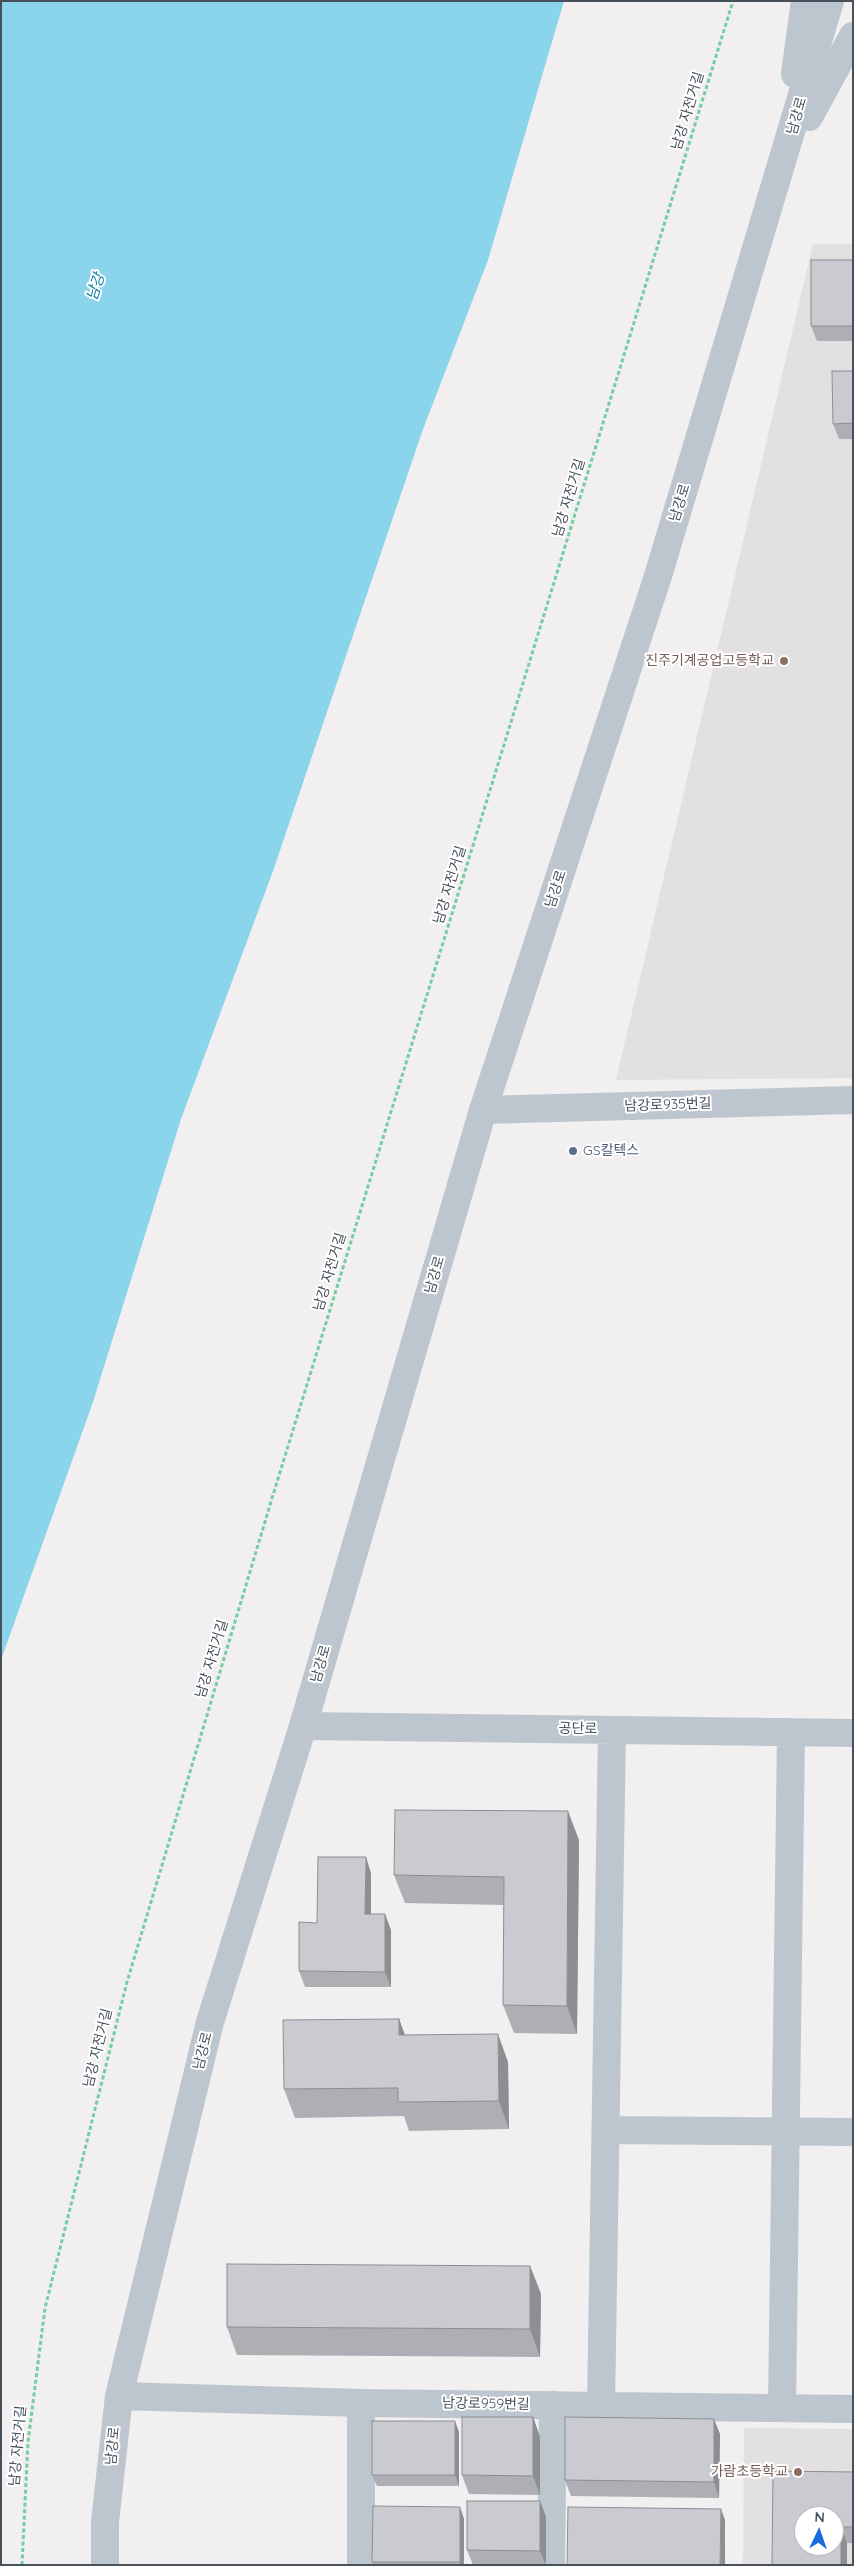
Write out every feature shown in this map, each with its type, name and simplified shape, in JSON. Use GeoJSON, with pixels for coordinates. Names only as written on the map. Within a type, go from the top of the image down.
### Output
{"type":"FeatureCollection","features":[{"type":"Feature","properties":{"kind":"street"},"geometry":{"type":"LineString","coordinates":[[783,166],[805,1]]}},
{"type":"Feature","properties":{"kind":"street","name":"남강로"},"geometry":{"type":"LineString","coordinates":[[105,2565],[105,2522],[119,2396],[210,2022],[303,1726],[483,1110],[658,576],[783,166],[830,1]]}},
{"type":"Feature","properties":{"kind":"street"},"geometry":{"type":"LineString","coordinates":[[783,166],[853,36]]}},
{"type":"Feature","properties":{"kind":"street","name":"남강로935번길"},"geometry":{"type":"LineString","coordinates":[[483,1110],[853,1100]]}},
{"type":"Feature","properties":{"kind":"street","name":"공단로"},"geometry":{"type":"LineString","coordinates":[[303,1726],[853,1733]]}},
{"type":"Feature","properties":{"kind":"street"},"geometry":{"type":"LineString","coordinates":[[601,2406],[612,1730]]}},
{"type":"Feature","properties":{"kind":"street"},"geometry":{"type":"LineString","coordinates":[[782,2408],[791,1732]]}},
{"type":"Feature","properties":{"kind":"street"},"geometry":{"type":"LineString","coordinates":[[606,2130],[853,2132]]}},
{"type":"Feature","properties":{"kind":"street","name":"남강로959번길"},"geometry":{"type":"LineString","coordinates":[[119,2396],[361,2403],[853,2409]]}},
{"type":"Feature","properties":{"kind":"street"},"geometry":{"type":"LineString","coordinates":[[361,2403],[361,2565]]}},
{"type":"Feature","properties":{"kind":"street"},"geometry":{"type":"LineString","coordinates":[[551,2565],[553,2406]]}},
{"type":"Feature","properties":{"kind":"path","name":"남강 자전거길"},"geometry":{"type":"LineString","coordinates":[[22,2565],[28,2442],[44,2308],[127,1982],[279,1476],[733,1]]}},
{"type":"Feature","properties":{"kind":"shaded area","name":"진주기계공업고등학교"},"geometry":{"type":"Polygon","coordinates":[[[813,244],[853,244],[853,1078],[616,1080],[813,244]]]}},
{"type":"Feature","properties":{"kind":"shaded area","name":"가람초등학교"},"geometry":{"type":"Polygon","coordinates":[[[744,2428],[853,2429],[853,2565],[743,2565],[744,2428]]]}},
{"type":"Feature","properties":{"kind":"water","name":"남강"},"geometry":{"type":"Polygon","coordinates":[[[1,1],[564,1],[488,260],[422,432],[273,871],[181,1119],[93,1402],[1,1660],[1,1]]]}},
{"type":"Feature","properties":{"kind":"building"},"geometry":{"type":"Polygon","coordinates":[[[811,260],[853,260],[853,326],[811,326],[811,260]]]}},
{"type":"Feature","properties":{"kind":"building"},"geometry":{"type":"Polygon","coordinates":[[[832,371],[853,371],[853,423],[833,424],[832,371]]]}},
{"type":"Feature","properties":{"kind":"building"},"geometry":{"type":"Polygon","coordinates":[[[395,1810],[568,1811],[567,2006],[503,2005],[504,1877],[394,1875],[395,1810]]]}},
{"type":"Feature","properties":{"kind":"building"},"geometry":{"type":"Polygon","coordinates":[[[318,1857],[366,1857],[365,1914],[385,1914],[385,1972],[299,1971],[299,1922],[317,1923],[318,1857]]]}},
{"type":"Feature","properties":{"kind":"building"},"geometry":{"type":"Polygon","coordinates":[[[399,2019],[399,2035],[498,2034],[499,2101],[398,2102],[398,2088],[284,2089],[283,2020],[399,2019]]]}},
{"type":"Feature","properties":{"kind":"building"},"geometry":{"type":"Polygon","coordinates":[[[227,2264],[530,2266],[530,2329],[227,2327],[227,2264]]]}},
{"type":"Feature","properties":{"kind":"building"},"geometry":{"type":"Polygon","coordinates":[[[462,2417],[533,2417],[533,2476],[462,2475],[462,2417]]]}},
{"type":"Feature","properties":{"kind":"building"},"geometry":{"type":"Polygon","coordinates":[[[565,2417],[714,2419],[714,2482],[565,2480],[565,2417]]]}},
{"type":"Feature","properties":{"kind":"building"},"geometry":{"type":"Polygon","coordinates":[[[372,2421],[455,2421],[455,2475],[372,2475],[372,2421]]]}},
{"type":"Feature","properties":{"kind":"building"},"geometry":{"type":"Polygon","coordinates":[[[773,2471],[853,2472],[853,2527],[844,2527],[844,2506],[794,2506],[794,2556],[841,2556],[841,2565],[772,2565],[773,2471]]]}},
{"type":"Feature","properties":{"kind":"building"},"geometry":{"type":"Polygon","coordinates":[[[467,2501],[540,2501],[540,2551],[467,2550],[467,2501]]]}},
{"type":"Feature","properties":{"kind":"building"},"geometry":{"type":"Polygon","coordinates":[[[373,2506],[460,2507],[460,2562],[372,2562],[373,2506]]]}},
{"type":"Feature","properties":{"kind":"building"},"geometry":{"type":"Polygon","coordinates":[[[568,2507],[721,2509],[720,2565],[567,2565],[568,2507]]]}},
{"type":"Feature","properties":{"kind":"place","name":"진주기계공업고등학교"},"geometry":{"type":"Point","coordinates":[784,661]}},
{"type":"Feature","properties":{"kind":"place","name":"GS칼텍스"},"geometry":{"type":"Point","coordinates":[573,1151]}},
{"type":"Feature","properties":{"kind":"place","name":"가람초등학교"},"geometry":{"type":"Point","coordinates":[798,2472]}}]}
